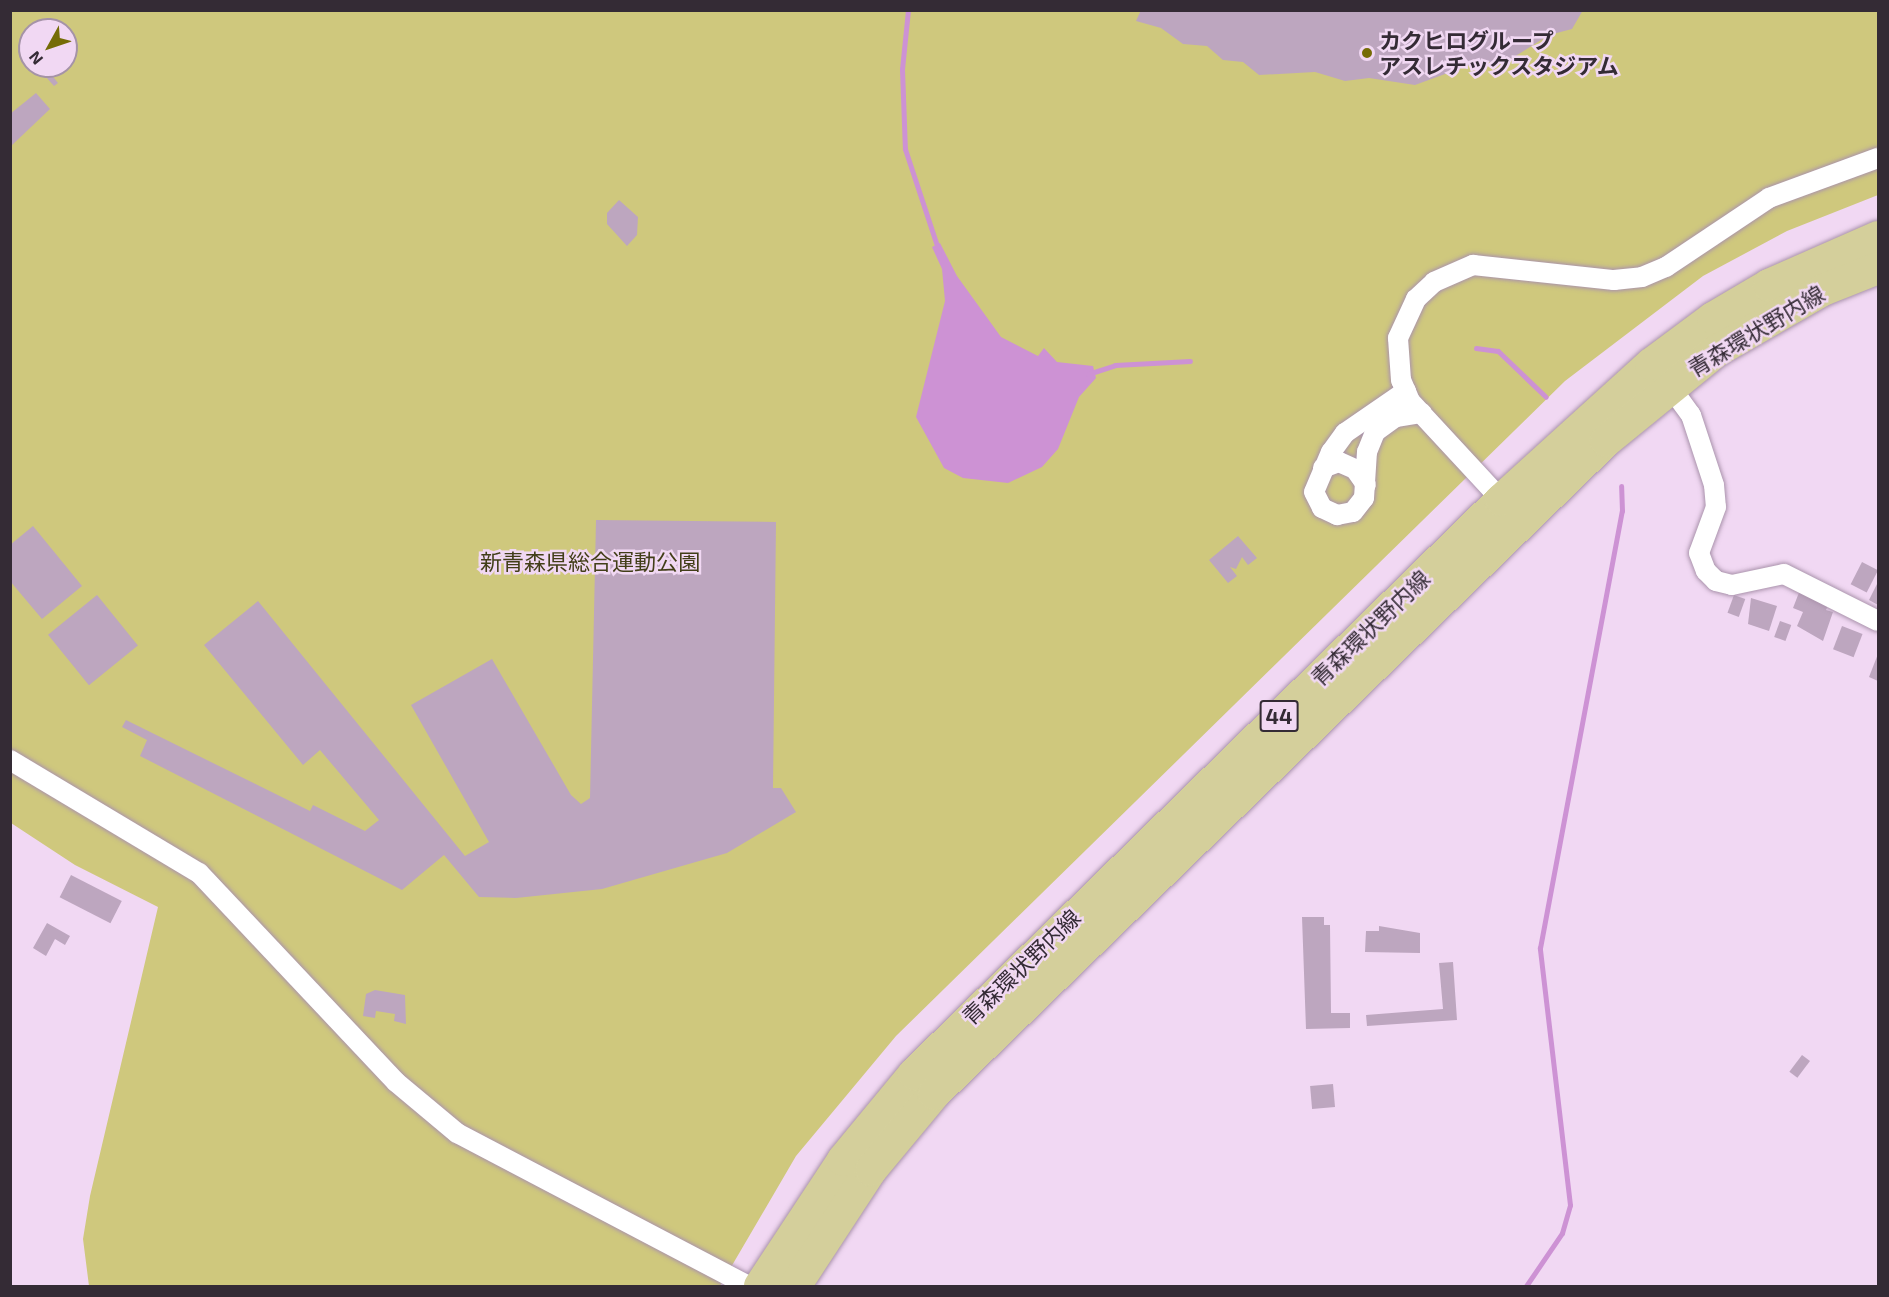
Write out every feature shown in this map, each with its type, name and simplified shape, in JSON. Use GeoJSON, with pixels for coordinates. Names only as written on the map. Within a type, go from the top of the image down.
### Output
{"type":"FeatureCollection","features":[{"type":"Feature","properties":{"kind":"main road","name":"青森環状野内線"},"geometry":{"type":"LineString","coordinates":[[760,1287],[843,1160],[914,1074],[1171,842],[1511,511],[1651,364],[1713,318],[1769,285],[1878,237]]}},
{"type":"Feature","properties":{"kind":"main road","name":"青森環状野内線"},"geometry":{"type":"LineString","coordinates":[[1511,511],[1669,385],[1773,316],[1878,268]]}},
{"type":"Feature","properties":{"kind":"main road","name":"青森環状野内線"},"geometry":{"type":"LineString","coordinates":[[795,1287],[871,1170],[934,1094],[1171,842]]}},
{"type":"Feature","properties":{"kind":"street"},"geometry":{"type":"LineString","coordinates":[[1511,511],[1422,413],[1406,391],[1396,357],[1404,316],[1416,298],[1452,271],[1495,263],[1614,280],[1642,277],[1666,267],[1769,198],[1878,158]]}},
{"type":"Feature","properties":{"kind":"street"},"geometry":{"type":"LineString","coordinates":[[1669,385],[1692,415],[1714,484],[1716,507],[1699,553],[1706,571],[1716,581],[1732,585],[1784,574],[1878,621]]}},
{"type":"Feature","properties":{"kind":"street"},"geometry":{"type":"LineString","coordinates":[[1406,391],[1345,433],[1323,468],[1314,492],[1322,508],[1337,515],[1353,512],[1366,485],[1367,452],[1375,432],[1396,417],[1422,413]]}},
{"type":"Feature","properties":{"kind":"street"},"geometry":{"type":"LineString","coordinates":[[1323,468],[1339,462],[1355,469],[1366,485]]}},
{"type":"Feature","properties":{"kind":"street"},"geometry":{"type":"LineString","coordinates":[[10,760],[199,873],[396,1082],[458,1133],[748,1287]]}},
{"type":"Feature","properties":{"kind":"green space","name":"新青森県総合運動公園"},"geometry":{"type":"Polygon","coordinates":[[[10,11],[1878,11],[1878,195],[1787,231],[1703,276],[1565,381],[896,1036],[796,1156],[720,1286],[89,1286],[83,1239],[90,1196],[158,907],[75,865],[11,823],[10,11]]]}},
{"type":"Feature","properties":{"kind":"shaded area"},"geometry":{"type":"Polygon","coordinates":[[[940,243],[957,276],[1001,337],[1038,356],[1044,348],[1057,362],[1093,366],[1096,378],[1079,397],[1058,449],[1042,467],[1008,483],[963,478],[944,468],[916,417],[945,301],[942,269],[932,247],[940,243]]]}},
{"type":"Feature","properties":{"kind":"building","name":"カクヒログループ アスレチックスタジアム"},"geometry":{"type":"Polygon","coordinates":[[[1141,10],[1583,10],[1572,29],[1549,35],[1506,62],[1478,62],[1415,85],[1369,78],[1345,81],[1315,72],[1259,75],[1243,62],[1223,60],[1207,46],[1183,44],[1161,28],[1136,21],[1141,10]]]}},
{"type":"Feature","properties":{"kind":"building"},"geometry":{"type":"Polygon","coordinates":[[[47,78],[54,78],[58,83],[54,86],[47,78]]]}},
{"type":"Feature","properties":{"kind":"building"},"geometry":{"type":"Polygon","coordinates":[[[36,93],[50,109],[10,147],[10,114],[36,93]]]}},
{"type":"Feature","properties":{"kind":"building"},"geometry":{"type":"Polygon","coordinates":[[[619,200],[638,217],[637,235],[627,246],[607,224],[607,213],[619,200]]]}},
{"type":"Feature","properties":{"kind":"building"},"geometry":{"type":"Polygon","coordinates":[[[596,520],[776,522],[773,788],[781,788],[796,812],[727,853],[602,889],[516,898],[479,897],[444,855],[402,890],[140,756],[147,740],[122,727],[126,720],[310,811],[313,805],[365,831],[379,820],[320,750],[303,765],[204,645],[258,601],[465,856],[489,842],[411,705],[492,659],[571,795],[581,804],[590,798],[596,520]]]}},
{"type":"Feature","properties":{"kind":"building"},"geometry":{"type":"Polygon","coordinates":[[[33,526],[82,586],[42,619],[10,581],[10,545],[33,526]]]}},
{"type":"Feature","properties":{"kind":"building"},"geometry":{"type":"Polygon","coordinates":[[[1238,536],[1257,558],[1248,565],[1242,557],[1236,569],[1230,567],[1237,576],[1228,583],[1209,560],[1238,536]]]}},
{"type":"Feature","properties":{"kind":"building"},"geometry":{"type":"Polygon","coordinates":[[[1862,562],[1878,570],[1867,592],[1851,584],[1862,562]]]}},
{"type":"Feature","properties":{"kind":"building"},"geometry":{"type":"Polygon","coordinates":[[[1878,582],[1878,605],[1869,600],[1878,582]]]}},
{"type":"Feature","properties":{"kind":"building"},"geometry":{"type":"Polygon","coordinates":[[[1800,590],[1830,601],[1826,610],[1833,612],[1823,641],[1797,626],[1803,612],[1793,608],[1800,590]]]}},
{"type":"Feature","properties":{"kind":"building"},"geometry":{"type":"Polygon","coordinates":[[[97,595],[138,646],[89,685],[48,635],[97,595]]]}},
{"type":"Feature","properties":{"kind":"building"},"geometry":{"type":"Polygon","coordinates":[[[1734,595],[1745,599],[1739,617],[1728,613],[1734,595]]]}},
{"type":"Feature","properties":{"kind":"building"},"geometry":{"type":"Polygon","coordinates":[[[1751,598],[1777,606],[1769,631],[1748,624],[1751,598]]]}},
{"type":"Feature","properties":{"kind":"building"},"geometry":{"type":"Polygon","coordinates":[[[1780,621],[1791,625],[1785,641],[1774,637],[1780,621]]]}},
{"type":"Feature","properties":{"kind":"building"},"geometry":{"type":"Polygon","coordinates":[[[1842,626],[1863,634],[1854,657],[1833,649],[1842,626]]]}},
{"type":"Feature","properties":{"kind":"building"},"geometry":{"type":"Polygon","coordinates":[[[1878,654],[1878,681],[1869,677],[1878,654]]]}},
{"type":"Feature","properties":{"kind":"building"},"geometry":{"type":"Polygon","coordinates":[[[71,875],[122,901],[110,923],[60,897],[71,875]]]}},
{"type":"Feature","properties":{"kind":"building"},"geometry":{"type":"Polygon","coordinates":[[[1302,917],[1324,917],[1324,925],[1330,925],[1331,1013],[1350,1013],[1350,1028],[1306,1029],[1302,917]]]}},
{"type":"Feature","properties":{"kind":"building"},"geometry":{"type":"Polygon","coordinates":[[[47,923],[70,936],[65,945],[55,939],[46,956],[33,948],[47,923]]]}},
{"type":"Feature","properties":{"kind":"building"},"geometry":{"type":"Polygon","coordinates":[[[1379,926],[1420,933],[1420,953],[1365,952],[1366,931],[1379,931],[1379,926]]]}},
{"type":"Feature","properties":{"kind":"building"},"geometry":{"type":"Polygon","coordinates":[[[1453,962],[1457,1020],[1367,1026],[1366,1015],[1443,1009],[1439,963],[1453,962]]]}},
{"type":"Feature","properties":{"kind":"building"},"geometry":{"type":"Polygon","coordinates":[[[375,990],[405,995],[406,1024],[394,1021],[395,1014],[376,1011],[375,1018],[363,1016],[366,994],[375,990]]]}},
{"type":"Feature","properties":{"kind":"building"},"geometry":{"type":"Polygon","coordinates":[[[1802,1055],[1810,1061],[1797,1078],[1789,1072],[1802,1055]]]}},
{"type":"Feature","properties":{"kind":"building"},"geometry":{"type":"Polygon","coordinates":[[[1333,1084],[1335,1107],[1312,1109],[1310,1086],[1333,1084]]]}},
{"type":"Feature","properties":{"kind":"waterway"},"geometry":{"type":"LineString","coordinates":[[908,10],[902,69],[905,149],[939,252]]}},
{"type":"Feature","properties":{"kind":"waterway"},"geometry":{"type":"LineString","coordinates":[[1476,348],[1498,351],[1546,397]]}},
{"type":"Feature","properties":{"kind":"waterway"},"geometry":{"type":"LineString","coordinates":[[1088,374],[1115,365],[1190,361]]}},
{"type":"Feature","properties":{"kind":"waterway"},"geometry":{"type":"LineString","coordinates":[[1526,1286],[1562,1233],[1570,1205],[1540,948],[1622,511],[1621,486]]}},
{"type":"Feature","properties":{"kind":"place","name":"カクヒログループ アスレチックスタジアム"},"geometry":{"type":"Point","coordinates":[1367,53]}}]}
